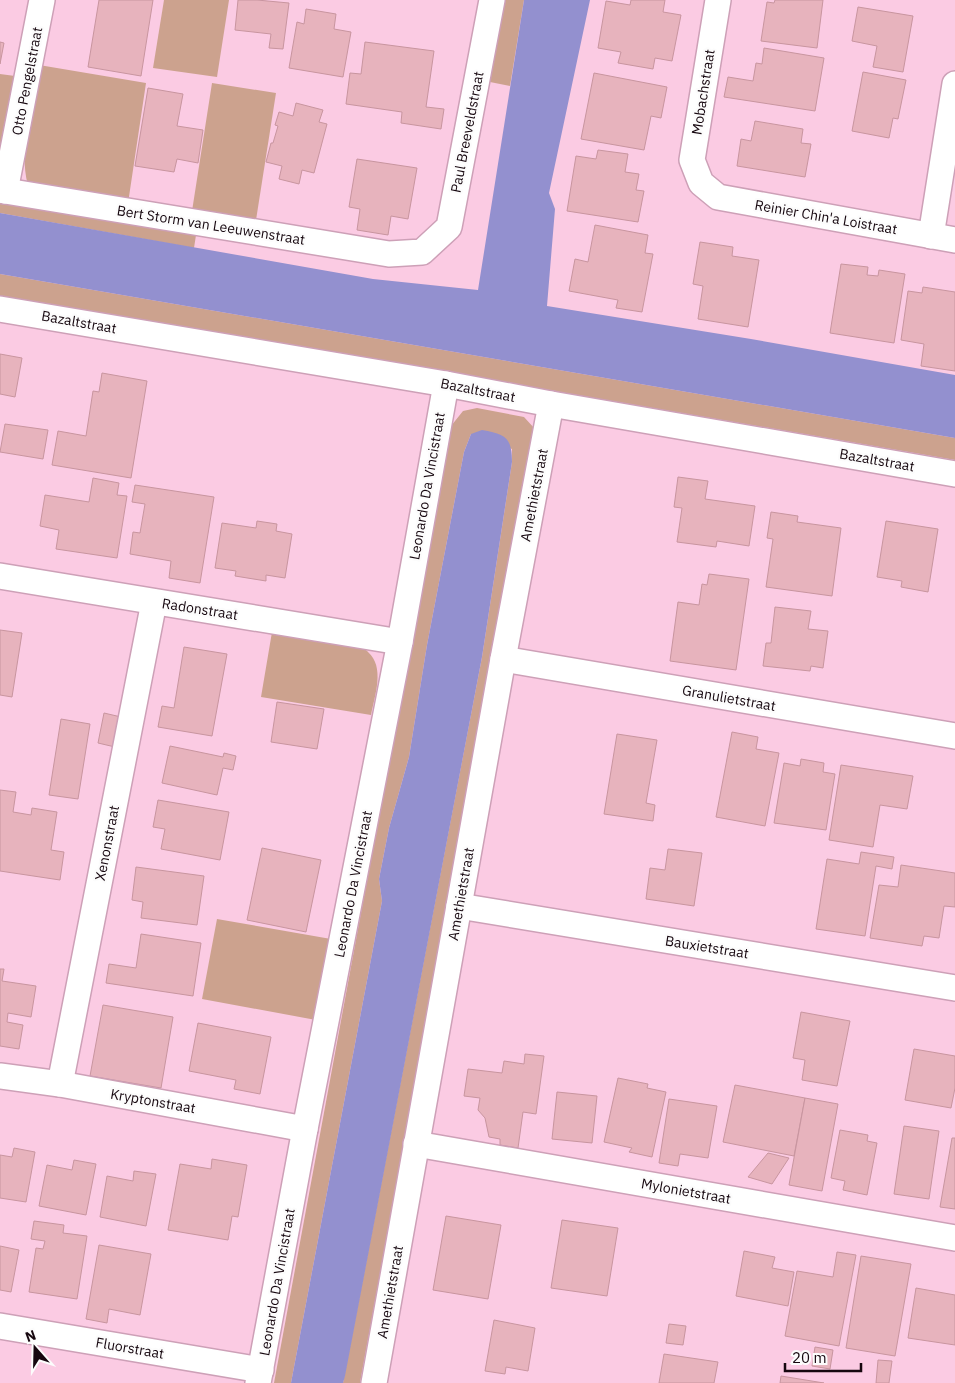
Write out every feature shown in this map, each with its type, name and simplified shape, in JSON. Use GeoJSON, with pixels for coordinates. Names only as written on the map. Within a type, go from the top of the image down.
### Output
{"type":"FeatureCollection","features":[{"type":"Feature","properties":{"kind":"street","name":"Otto Pengelstraat"},"geometry":{"type":"LineString","coordinates":[[2,191],[42,0]]}},
{"type":"Feature","properties":{"kind":"street","name":"Paul Breeveldstraat"},"geometry":{"type":"LineString","coordinates":[[422,252],[449,227],[492,0]]}},
{"type":"Feature","properties":{"kind":"street","name":"Mobachstraat"},"geometry":{"type":"LineString","coordinates":[[701,183],[692,160],[718,0]]}},
{"type":"Feature","properties":{"kind":"street"},"geometry":{"type":"LineString","coordinates":[[943,238],[955,84]]}},
{"type":"Feature","properties":{"kind":"street","name":"Reinier Chin'a Loistraat"},"geometry":{"type":"LineString","coordinates":[[701,183],[718,197],[943,238]]}},
{"type":"Feature","properties":{"kind":"street","name":"Bert Storm van Leeuwenstraat"},"geometry":{"type":"LineString","coordinates":[[2,191],[389,254],[422,252]]}},
{"type":"Feature","properties":{"kind":"street","name":"Bazaltstraat"},"geometry":{"type":"LineString","coordinates":[[0,309],[446,384],[955,474]]}},
{"type":"Feature","properties":{"kind":"street","name":"Leonardo Da Vincistraat"},"geometry":{"type":"LineString","coordinates":[[259,1377],[305,1129],[400,642],[446,384]]}},
{"type":"Feature","properties":{"kind":"street","name":"Amethietstraat"},"geometry":{"type":"LineString","coordinates":[[375,1383],[503,659],[551,404]]}},
{"type":"Feature","properties":{"kind":"street","name":"Radonstraat"},"geometry":{"type":"LineString","coordinates":[[0,576],[400,642]]}},
{"type":"Feature","properties":{"kind":"street","name":"Xenonstraat"},"geometry":{"type":"LineString","coordinates":[[60,1084],[154,602]]}},
{"type":"Feature","properties":{"kind":"street","name":"Granulietstraat"},"geometry":{"type":"LineString","coordinates":[[503,659],[955,736]]}},
{"type":"Feature","properties":{"kind":"street","name":"Bauxietstraat"},"geometry":{"type":"LineString","coordinates":[[459,906],[955,988]]}},
{"type":"Feature","properties":{"kind":"street","name":"Kryptonstraat"},"geometry":{"type":"LineString","coordinates":[[0,1076],[60,1084],[305,1129]]}},
{"type":"Feature","properties":{"kind":"street","name":"Mylonietstraat"},"geometry":{"type":"LineString","coordinates":[[416,1144],[955,1238]]}},
{"type":"Feature","properties":{"kind":"street","name":"Fluorstraat"},"geometry":{"type":"LineString","coordinates":[[0,1326],[259,1377]]}},
{"type":"Feature","properties":{"kind":"shaded area"},"geometry":{"type":"Polygon","coordinates":[[[164,0],[229,0],[217,77],[153,68],[164,0]]]}},
{"type":"Feature","properties":{"kind":"shaded area"},"geometry":{"type":"Polygon","coordinates":[[[504,0],[524,0],[510,86],[490,82],[504,0]]]}},
{"type":"Feature","properties":{"kind":"shaded area"},"geometry":{"type":"Polygon","coordinates":[[[524,0],[590,0],[549,193],[555,209],[547,306],[955,375],[955,438],[0,274],[0,213],[373,279],[478,290],[524,0]]]}},
{"type":"Feature","properties":{"kind":"shaded area"},"geometry":{"type":"Polygon","coordinates":[[[39,65],[146,83],[127,210],[28,185],[25,171],[26,141],[39,65]]]}},
{"type":"Feature","properties":{"kind":"shaded area"},"geometry":{"type":"Polygon","coordinates":[[[0,74],[15,76],[0,154],[0,74]]]}},
{"type":"Feature","properties":{"kind":"shaded area"},"geometry":{"type":"Polygon","coordinates":[[[212,83],[276,93],[256,220],[192,211],[212,83]]]}},
{"type":"Feature","properties":{"kind":"shaded area"},"geometry":{"type":"Polygon","coordinates":[[[0,199],[196,235],[194,248],[0,213],[0,199]]]}},
{"type":"Feature","properties":{"kind":"shaded area"},"geometry":{"type":"Polygon","coordinates":[[[0,274],[955,438],[955,460],[0,296],[0,274]]]}},
{"type":"Feature","properties":{"kind":"shaded area"},"geometry":{"type":"Polygon","coordinates":[[[477,408],[524,417],[535,429],[360,1383],[343,1383],[482,657],[512,462],[512,449],[471,434],[464,452],[427,645],[409,757],[389,828],[379,879],[382,901],[291,1383],[274,1383],[451,426],[463,411],[477,408]]]}},
{"type":"Feature","properties":{"kind":"shaded area"},"geometry":{"type":"Polygon","coordinates":[[[482,430],[502,435],[506,438],[511,447],[512,462],[482,657],[345,1376],[343,1383],[291,1383],[382,901],[379,879],[389,828],[409,757],[427,645],[464,452],[471,434],[482,430]]]}},
{"type":"Feature","properties":{"kind":"shaded area"},"geometry":{"type":"Polygon","coordinates":[[[272,632],[357,646],[365,649],[373,658],[377,673],[371,715],[261,697],[272,632]]]}},
{"type":"Feature","properties":{"kind":"shaded area"},"geometry":{"type":"Polygon","coordinates":[[[217,919],[331,939],[316,1020],[202,999],[217,919]]]}},
{"type":"Feature","properties":{"kind":"building"},"geometry":{"type":"Polygon","coordinates":[[[99,0],[153,0],[141,76],[88,67],[99,0]]]}},
{"type":"Feature","properties":{"kind":"building"},"geometry":{"type":"Polygon","coordinates":[[[238,0],[289,3],[283,49],[269,48],[271,34],[235,30],[238,0]]]}},
{"type":"Feature","properties":{"kind":"building"},"geometry":{"type":"Polygon","coordinates":[[[631,0],[665,0],[663,12],[681,15],[672,61],[655,58],[653,69],[618,63],[621,52],[598,48],[606,1],[630,5],[631,0]]]}},
{"type":"Feature","properties":{"kind":"building"},"geometry":{"type":"Polygon","coordinates":[[[775,0],[823,0],[817,48],[761,41],[767,2],[774,3],[775,0]]]}},
{"type":"Feature","properties":{"kind":"building"},"geometry":{"type":"Polygon","coordinates":[[[858,7],[913,16],[903,72],[873,67],[877,46],[852,41],[858,7]]]}},
{"type":"Feature","properties":{"kind":"building"},"geometry":{"type":"Polygon","coordinates":[[[306,9],[336,14],[334,29],[351,32],[343,77],[289,68],[297,22],[304,24],[306,9]]]}},
{"type":"Feature","properties":{"kind":"building"},"geometry":{"type":"Polygon","coordinates":[[[0,42],[4,43],[0,64],[0,42]]]}},
{"type":"Feature","properties":{"kind":"building"},"geometry":{"type":"Polygon","coordinates":[[[365,42],[434,51],[426,107],[444,109],[441,129],[401,123],[402,112],[346,104],[350,73],[361,74],[365,42]]]}},
{"type":"Feature","properties":{"kind":"building"},"geometry":{"type":"Polygon","coordinates":[[[764,48],[824,58],[815,111],[724,97],[728,77],[753,81],[756,63],[762,64],[764,48]]]}},
{"type":"Feature","properties":{"kind":"building"},"geometry":{"type":"Polygon","coordinates":[[[863,72],[906,80],[898,119],[893,118],[889,138],[852,131],[863,72]]]}},
{"type":"Feature","properties":{"kind":"building"},"geometry":{"type":"Polygon","coordinates":[[[594,73],[667,87],[661,118],[651,116],[644,150],[581,139],[594,73]]]}},
{"type":"Feature","properties":{"kind":"building"},"geometry":{"type":"Polygon","coordinates":[[[148,88],[183,94],[177,126],[203,130],[198,163],[177,159],[174,172],[135,166],[148,88]]]}},
{"type":"Feature","properties":{"kind":"building"},"geometry":{"type":"Polygon","coordinates":[[[296,103],[323,110],[319,122],[327,124],[314,173],[302,170],[299,184],[279,179],[282,166],[266,162],[278,126],[275,125],[279,112],[293,116],[296,103]]]}},
{"type":"Feature","properties":{"kind":"building"},"geometry":{"type":"Polygon","coordinates":[[[755,121],[803,129],[801,143],[811,144],[805,177],[737,166],[741,139],[751,141],[755,121]]]}},
{"type":"Feature","properties":{"kind":"building"},"geometry":{"type":"Polygon","coordinates":[[[598,150],[628,154],[625,172],[639,174],[636,190],[644,191],[638,222],[567,211],[576,156],[596,159],[598,150]]]}},
{"type":"Feature","properties":{"kind":"building"},"geometry":{"type":"Polygon","coordinates":[[[357,159],[417,168],[408,219],[391,216],[388,235],[357,230],[360,209],[349,207],[357,159]]]}},
{"type":"Feature","properties":{"kind":"building"},"geometry":{"type":"Polygon","coordinates":[[[595,225],[648,235],[645,253],[653,254],[642,312],[616,308],[618,300],[569,291],[575,259],[588,262],[595,225]]]}},
{"type":"Feature","properties":{"kind":"building"},"geometry":{"type":"Polygon","coordinates":[[[700,242],[733,247],[732,256],[759,260],[748,327],[698,319],[703,286],[693,284],[700,242]]]}},
{"type":"Feature","properties":{"kind":"building"},"geometry":{"type":"Polygon","coordinates":[[[841,264],[868,267],[867,275],[878,276],[879,270],[905,274],[894,343],[830,333],[841,264]]]}},
{"type":"Feature","properties":{"kind":"building"},"geometry":{"type":"Polygon","coordinates":[[[923,287],[955,292],[955,371],[921,366],[924,344],[901,340],[908,291],[922,293],[923,287]]]}},
{"type":"Feature","properties":{"kind":"building"},"geometry":{"type":"Polygon","coordinates":[[[0,354],[22,358],[15,397],[0,394],[0,354]]]}},
{"type":"Feature","properties":{"kind":"building"},"geometry":{"type":"Polygon","coordinates":[[[102,373],[147,381],[131,478],[52,465],[58,431],[86,436],[93,391],[99,392],[102,373]]]}},
{"type":"Feature","properties":{"kind":"building"},"geometry":{"type":"Polygon","coordinates":[[[5,424],[48,430],[43,459],[0,452],[5,424]]]}},
{"type":"Feature","properties":{"kind":"building"},"geometry":{"type":"Polygon","coordinates":[[[678,477],[708,481],[705,499],[755,506],[749,546],[717,541],[716,547],[677,542],[682,508],[674,507],[678,477]]]}},
{"type":"Feature","properties":{"kind":"building"},"geometry":{"type":"Polygon","coordinates":[[[93,478],[119,483],[117,495],[127,496],[117,558],[56,549],[59,530],[40,526],[45,495],[89,502],[93,478]]]}},
{"type":"Feature","properties":{"kind":"building"},"geometry":{"type":"Polygon","coordinates":[[[135,485],[214,497],[200,583],[169,578],[171,561],[130,554],[133,532],[140,533],[145,504],[132,502],[135,485]]]}},
{"type":"Feature","properties":{"kind":"building"},"geometry":{"type":"Polygon","coordinates":[[[771,512],[798,516],[797,522],[841,528],[832,596],[766,587],[773,539],[767,538],[771,512]]]}},
{"type":"Feature","properties":{"kind":"building"},"geometry":{"type":"Polygon","coordinates":[[[257,521],[277,524],[276,531],[292,534],[285,578],[266,575],[266,581],[235,576],[236,571],[215,568],[222,523],[256,528],[257,521]]]}},
{"type":"Feature","properties":{"kind":"building"},"geometry":{"type":"Polygon","coordinates":[[[886,521],[938,529],[928,592],[901,587],[902,581],[877,577],[886,521]]]}},
{"type":"Feature","properties":{"kind":"building"},"geometry":{"type":"Polygon","coordinates":[[[709,574],[749,579],[736,670],[670,661],[678,602],[699,605],[702,584],[707,585],[709,574]]]}},
{"type":"Feature","properties":{"kind":"building"},"geometry":{"type":"Polygon","coordinates":[[[775,607],[811,611],[808,629],[828,631],[823,668],[811,666],[810,671],[763,666],[766,643],[771,643],[775,607]]]}},
{"type":"Feature","properties":{"kind":"building"},"geometry":{"type":"Polygon","coordinates":[[[0,630],[22,633],[12,697],[0,695],[0,630]]]}},
{"type":"Feature","properties":{"kind":"building"},"geometry":{"type":"Polygon","coordinates":[[[184,647],[227,654],[212,736],[158,727],[162,706],[174,708],[184,647]]]}},
{"type":"Feature","properties":{"kind":"building"},"geometry":{"type":"Polygon","coordinates":[[[277,702],[324,709],[317,749],[271,742],[277,702]]]}},
{"type":"Feature","properties":{"kind":"building"},"geometry":{"type":"Polygon","coordinates":[[[104,713],[121,717],[115,747],[98,743],[104,713]]]}},
{"type":"Feature","properties":{"kind":"building"},"geometry":{"type":"Polygon","coordinates":[[[61,719],[90,724],[78,799],[49,795],[61,719]]]}},
{"type":"Feature","properties":{"kind":"building"},"geometry":{"type":"Polygon","coordinates":[[[732,732],[758,737],[756,749],[779,753],[765,826],[716,817],[732,732]]]}},
{"type":"Feature","properties":{"kind":"building"},"geometry":{"type":"Polygon","coordinates":[[[617,734],[657,740],[646,803],[655,805],[653,821],[604,814],[617,734]]]}},
{"type":"Feature","properties":{"kind":"building"},"geometry":{"type":"Polygon","coordinates":[[[170,746],[223,757],[224,753],[236,756],[233,770],[223,768],[217,795],[162,783],[170,746]]]}},
{"type":"Feature","properties":{"kind":"building"},"geometry":{"type":"Polygon","coordinates":[[[801,759],[824,763],[823,772],[835,774],[826,830],[774,823],[784,763],[800,766],[801,759]]]}},
{"type":"Feature","properties":{"kind":"building"},"geometry":{"type":"Polygon","coordinates":[[[841,765],[913,776],[907,809],[880,805],[873,847],[829,840],[841,765]]]}},
{"type":"Feature","properties":{"kind":"building"},"geometry":{"type":"Polygon","coordinates":[[[0,790],[16,792],[13,812],[31,815],[32,808],[57,812],[51,850],[64,852],[60,880],[0,871],[0,790]]]}},
{"type":"Feature","properties":{"kind":"building"},"geometry":{"type":"Polygon","coordinates":[[[158,800],[229,812],[220,860],[161,849],[165,829],[153,827],[158,800]]]}},
{"type":"Feature","properties":{"kind":"building"},"geometry":{"type":"Polygon","coordinates":[[[262,848],[321,860],[306,932],[247,920],[262,848]]]}},
{"type":"Feature","properties":{"kind":"building"},"geometry":{"type":"Polygon","coordinates":[[[668,849],[702,853],[694,906],[646,899],[650,868],[665,870],[668,849]]]}},
{"type":"Feature","properties":{"kind":"building"},"geometry":{"type":"Polygon","coordinates":[[[861,852],[894,857],[892,869],[876,866],[865,936],[816,929],[827,859],[859,864],[861,852]]]}},
{"type":"Feature","properties":{"kind":"building"},"geometry":{"type":"Polygon","coordinates":[[[901,865],[955,873],[955,907],[944,906],[939,938],[924,936],[922,946],[870,938],[879,885],[898,887],[901,865]]]}},
{"type":"Feature","properties":{"kind":"building"},"geometry":{"type":"Polygon","coordinates":[[[136,867],[204,876],[197,925],[141,918],[143,902],[132,900],[136,867]]]}},
{"type":"Feature","properties":{"kind":"building"},"geometry":{"type":"Polygon","coordinates":[[[141,934],[201,943],[193,996],[106,983],[109,964],[136,968],[141,934]]]}},
{"type":"Feature","properties":{"kind":"building"},"geometry":{"type":"Polygon","coordinates":[[[0,969],[4,969],[2,981],[36,986],[31,1017],[8,1013],[7,1022],[23,1025],[19,1049],[0,1046],[0,969]]]}},
{"type":"Feature","properties":{"kind":"building"},"geometry":{"type":"Polygon","coordinates":[[[103,1005],[173,1017],[161,1088],[90,1076],[103,1005]]]}},
{"type":"Feature","properties":{"kind":"building"},"geometry":{"type":"Polygon","coordinates":[[[801,1012],[850,1021],[837,1086],[802,1080],[805,1060],[793,1058],[801,1012]]]}},
{"type":"Feature","properties":{"kind":"building"},"geometry":{"type":"Polygon","coordinates":[[[198,1023],[271,1037],[260,1094],[234,1089],[236,1080],[189,1071],[198,1023]]]}},
{"type":"Feature","properties":{"kind":"building"},"geometry":{"type":"Polygon","coordinates":[[[914,1049],[955,1056],[955,1088],[951,1108],[905,1100],[914,1049]]]}},
{"type":"Feature","properties":{"kind":"building"},"geometry":{"type":"Polygon","coordinates":[[[525,1054],[544,1056],[536,1114],[523,1112],[518,1148],[500,1145],[500,1139],[489,1137],[485,1118],[478,1110],[480,1098],[464,1096],[468,1069],[502,1073],[504,1061],[524,1064],[525,1054]]]}},
{"type":"Feature","properties":{"kind":"building"},"geometry":{"type":"Polygon","coordinates":[[[618,1078],[648,1084],[647,1088],[666,1092],[652,1157],[629,1152],[632,1148],[604,1142],[618,1078]]]}},
{"type":"Feature","properties":{"kind":"building"},"geometry":{"type":"Polygon","coordinates":[[[735,1085],[805,1098],[794,1156],[723,1142],[735,1085]]]}},
{"type":"Feature","properties":{"kind":"building"},"geometry":{"type":"Polygon","coordinates":[[[557,1092],[597,1096],[592,1143],[552,1139],[557,1092]]]}},
{"type":"Feature","properties":{"kind":"building"},"geometry":{"type":"Polygon","coordinates":[[[805,1098],[838,1104],[822,1191],[789,1185],[805,1098]]]}},
{"type":"Feature","properties":{"kind":"building"},"geometry":{"type":"Polygon","coordinates":[[[669,1099],[717,1106],[708,1158],[680,1154],[678,1166],[659,1163],[669,1099]]]}},
{"type":"Feature","properties":{"kind":"building"},"geometry":{"type":"Polygon","coordinates":[[[904,1126],[939,1131],[929,1199],[894,1194],[904,1126]]]}},
{"type":"Feature","properties":{"kind":"building"},"geometry":{"type":"Polygon","coordinates":[[[840,1130],[868,1135],[867,1141],[877,1143],[867,1195],[843,1190],[845,1181],[831,1178],[840,1130]]]}},
{"type":"Feature","properties":{"kind":"building"},"geometry":{"type":"Polygon","coordinates":[[[952,1138],[955,1138],[955,1209],[940,1207],[952,1138]]]}},
{"type":"Feature","properties":{"kind":"building"},"geometry":{"type":"Polygon","coordinates":[[[14,1148],[35,1152],[26,1202],[0,1198],[0,1155],[12,1157],[14,1148]]]}},
{"type":"Feature","properties":{"kind":"building"},"geometry":{"type":"Polygon","coordinates":[[[768,1153],[789,1158],[772,1184],[748,1177],[768,1153]]]}},
{"type":"Feature","properties":{"kind":"building"},"geometry":{"type":"Polygon","coordinates":[[[212,1159],[247,1165],[238,1217],[232,1216],[228,1240],[168,1230],[180,1164],[211,1169],[212,1159]]]}},
{"type":"Feature","properties":{"kind":"building"},"geometry":{"type":"Polygon","coordinates":[[[74,1160],[96,1164],[86,1215],[39,1206],[47,1165],[72,1170],[74,1160]]]}},
{"type":"Feature","properties":{"kind":"building"},"geometry":{"type":"Polygon","coordinates":[[[134,1171],[156,1174],[146,1226],[100,1217],[107,1176],[133,1181],[134,1171]]]}},
{"type":"Feature","properties":{"kind":"building"},"geometry":{"type":"Polygon","coordinates":[[[446,1216],[501,1225],[488,1299],[433,1290],[446,1216]]]}},
{"type":"Feature","properties":{"kind":"building"},"geometry":{"type":"Polygon","coordinates":[[[562,1220],[618,1228],[607,1296],[551,1288],[562,1220]]]}},
{"type":"Feature","properties":{"kind":"building"},"geometry":{"type":"Polygon","coordinates":[[[34,1221],[64,1225],[63,1233],[87,1236],[77,1299],[29,1292],[36,1248],[43,1249],[45,1241],[31,1239],[34,1221]]]}},
{"type":"Feature","properties":{"kind":"building"},"geometry":{"type":"Polygon","coordinates":[[[99,1245],[151,1254],[140,1315],[109,1309],[107,1323],[86,1319],[99,1245]]]}},
{"type":"Feature","properties":{"kind":"building"},"geometry":{"type":"Polygon","coordinates":[[[0,1246],[19,1250],[11,1292],[0,1290],[0,1246]]]}},
{"type":"Feature","properties":{"kind":"building"},"geometry":{"type":"Polygon","coordinates":[[[744,1251],[775,1257],[772,1268],[794,1272],[788,1306],[736,1296],[744,1251]]]}},
{"type":"Feature","properties":{"kind":"building"},"geometry":{"type":"Polygon","coordinates":[[[837,1252],[856,1255],[839,1346],[785,1336],[797,1271],[833,1277],[837,1252]]]}},
{"type":"Feature","properties":{"kind":"building"},"geometry":{"type":"Polygon","coordinates":[[[861,1256],[911,1264],[895,1356],[846,1348],[861,1256]]]}},
{"type":"Feature","properties":{"kind":"building"},"geometry":{"type":"Polygon","coordinates":[[[916,1288],[955,1295],[955,1345],[908,1338],[916,1288]]]}},
{"type":"Feature","properties":{"kind":"building"},"geometry":{"type":"Polygon","coordinates":[[[494,1320],[535,1328],[528,1371],[506,1367],[505,1374],[485,1371],[494,1320]]]}},
{"type":"Feature","properties":{"kind":"building"},"geometry":{"type":"Polygon","coordinates":[[[669,1324],[686,1326],[683,1345],[666,1343],[669,1324]]]}},
{"type":"Feature","properties":{"kind":"building"},"geometry":{"type":"Polygon","coordinates":[[[815,1347],[833,1350],[830,1369],[812,1366],[815,1347]]]}},
{"type":"Feature","properties":{"kind":"building"},"geometry":{"type":"Polygon","coordinates":[[[664,1354],[718,1362],[714,1383],[659,1383],[664,1354]]]}},
{"type":"Feature","properties":{"kind":"building"},"geometry":{"type":"Polygon","coordinates":[[[878,1360],[892,1361],[889,1383],[876,1383],[878,1360]]]}},
{"type":"Feature","properties":{"kind":"building"},"geometry":{"type":"Polygon","coordinates":[[[781,1376],[824,1383],[780,1383],[781,1376]]]}}]}
